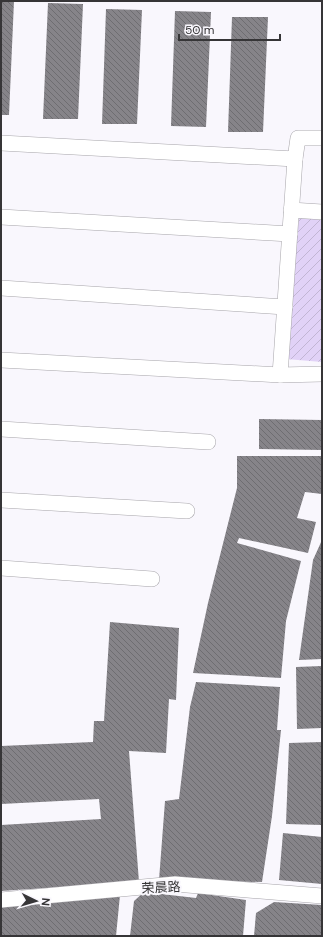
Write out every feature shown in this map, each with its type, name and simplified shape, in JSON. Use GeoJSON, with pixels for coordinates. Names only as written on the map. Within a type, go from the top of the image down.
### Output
{"type":"FeatureCollection","features":[{"type":"Feature","properties":{"kind":"street"},"geometry":{"type":"LineString","coordinates":[[280,375],[291,210],[298,138],[322,138]]}},
{"type":"Feature","properties":{"kind":"street"},"geometry":{"type":"LineString","coordinates":[[1,143],[295,159]]}},
{"type":"Feature","properties":{"kind":"street"},"geometry":{"type":"LineString","coordinates":[[291,210],[322,212]]}},
{"type":"Feature","properties":{"kind":"street"},"geometry":{"type":"LineString","coordinates":[[1,217],[290,234]]}},
{"type":"Feature","properties":{"kind":"street"},"geometry":{"type":"LineString","coordinates":[[1,288],[285,307]]}},
{"type":"Feature","properties":{"kind":"street"},"geometry":{"type":"LineString","coordinates":[[1,360],[280,375],[322,374]]}},
{"type":"Feature","properties":{"kind":"street"},"geometry":{"type":"LineString","coordinates":[[1,429],[208,442]]}},
{"type":"Feature","properties":{"kind":"street"},"geometry":{"type":"LineString","coordinates":[[1,500],[187,511]]}},
{"type":"Feature","properties":{"kind":"street"},"geometry":{"type":"LineString","coordinates":[[1,568],[152,579]]}},
{"type":"Feature","properties":{"kind":"street","name":"荣晨路"},"geometry":{"type":"LineString","coordinates":[[1,900],[175,884],[322,896]]}},
{"type":"Feature","properties":{"kind":"shaded area"},"geometry":{"type":"Polygon","coordinates":[[[299,217],[322,219],[322,362],[286,359],[299,217]]]}},
{"type":"Feature","properties":{"kind":"building"},"geometry":{"type":"Polygon","coordinates":[[[1,1],[14,1],[9,115],[1,115],[1,1]]]}},
{"type":"Feature","properties":{"kind":"building"},"geometry":{"type":"Polygon","coordinates":[[[48,3],[83,4],[78,119],[43,119],[48,3]]]}},
{"type":"Feature","properties":{"kind":"building"},"geometry":{"type":"Polygon","coordinates":[[[106,9],[142,10],[137,124],[102,124],[106,9]]]}},
{"type":"Feature","properties":{"kind":"building"},"geometry":{"type":"Polygon","coordinates":[[[175,11],[211,12],[206,127],[171,126],[175,11]]]}},
{"type":"Feature","properties":{"kind":"building"},"geometry":{"type":"Polygon","coordinates":[[[232,17],[268,17],[263,132],[228,132],[232,17]]]}},
{"type":"Feature","properties":{"kind":"building"},"geometry":{"type":"Polygon","coordinates":[[[259,419],[322,420],[322,450],[259,449],[259,419]]]}},
{"type":"Feature","properties":{"kind":"building"},"geometry":{"type":"Polygon","coordinates":[[[237,456],[322,456],[322,494],[305,492],[297,518],[316,522],[308,553],[239,538],[237,543],[301,561],[286,621],[281,678],[193,673],[208,603],[237,488],[237,456]]]}},
{"type":"Feature","properties":{"kind":"building"},"geometry":{"type":"Polygon","coordinates":[[[322,540],[322,659],[299,660],[313,560],[322,540]]]}},
{"type":"Feature","properties":{"kind":"building"},"geometry":{"type":"Polygon","coordinates":[[[110,622],[179,628],[176,700],[169,699],[166,753],[129,751],[139,882],[1,891],[1,825],[101,819],[99,799],[1,804],[1,746],[93,742],[94,721],[104,721],[110,622]]]}},
{"type":"Feature","properties":{"kind":"building"},"geometry":{"type":"Polygon","coordinates":[[[322,666],[322,728],[297,729],[296,667],[322,666]]]}},
{"type":"Feature","properties":{"kind":"building"},"geometry":{"type":"Polygon","coordinates":[[[196,682],[280,687],[277,730],[281,730],[272,816],[262,882],[159,880],[165,801],[179,799],[190,707],[196,682]]]}},
{"type":"Feature","properties":{"kind":"building"},"geometry":{"type":"Polygon","coordinates":[[[322,742],[322,825],[286,824],[289,743],[322,742]]]}},
{"type":"Feature","properties":{"kind":"building"},"geometry":{"type":"Polygon","coordinates":[[[283,833],[322,837],[322,884],[279,880],[283,833]]]}},
{"type":"Feature","properties":{"kind":"building"},"geometry":{"type":"Polygon","coordinates":[[[144,892],[196,898],[198,893],[246,900],[243,936],[130,936],[134,901],[144,892]]]}},
{"type":"Feature","properties":{"kind":"building"},"geometry":{"type":"Polygon","coordinates":[[[120,895],[116,936],[1,936],[1,904],[120,895]]]}},
{"type":"Feature","properties":{"kind":"building"},"geometry":{"type":"Polygon","coordinates":[[[274,902],[322,905],[322,936],[254,936],[256,913],[274,902]]]}}]}
